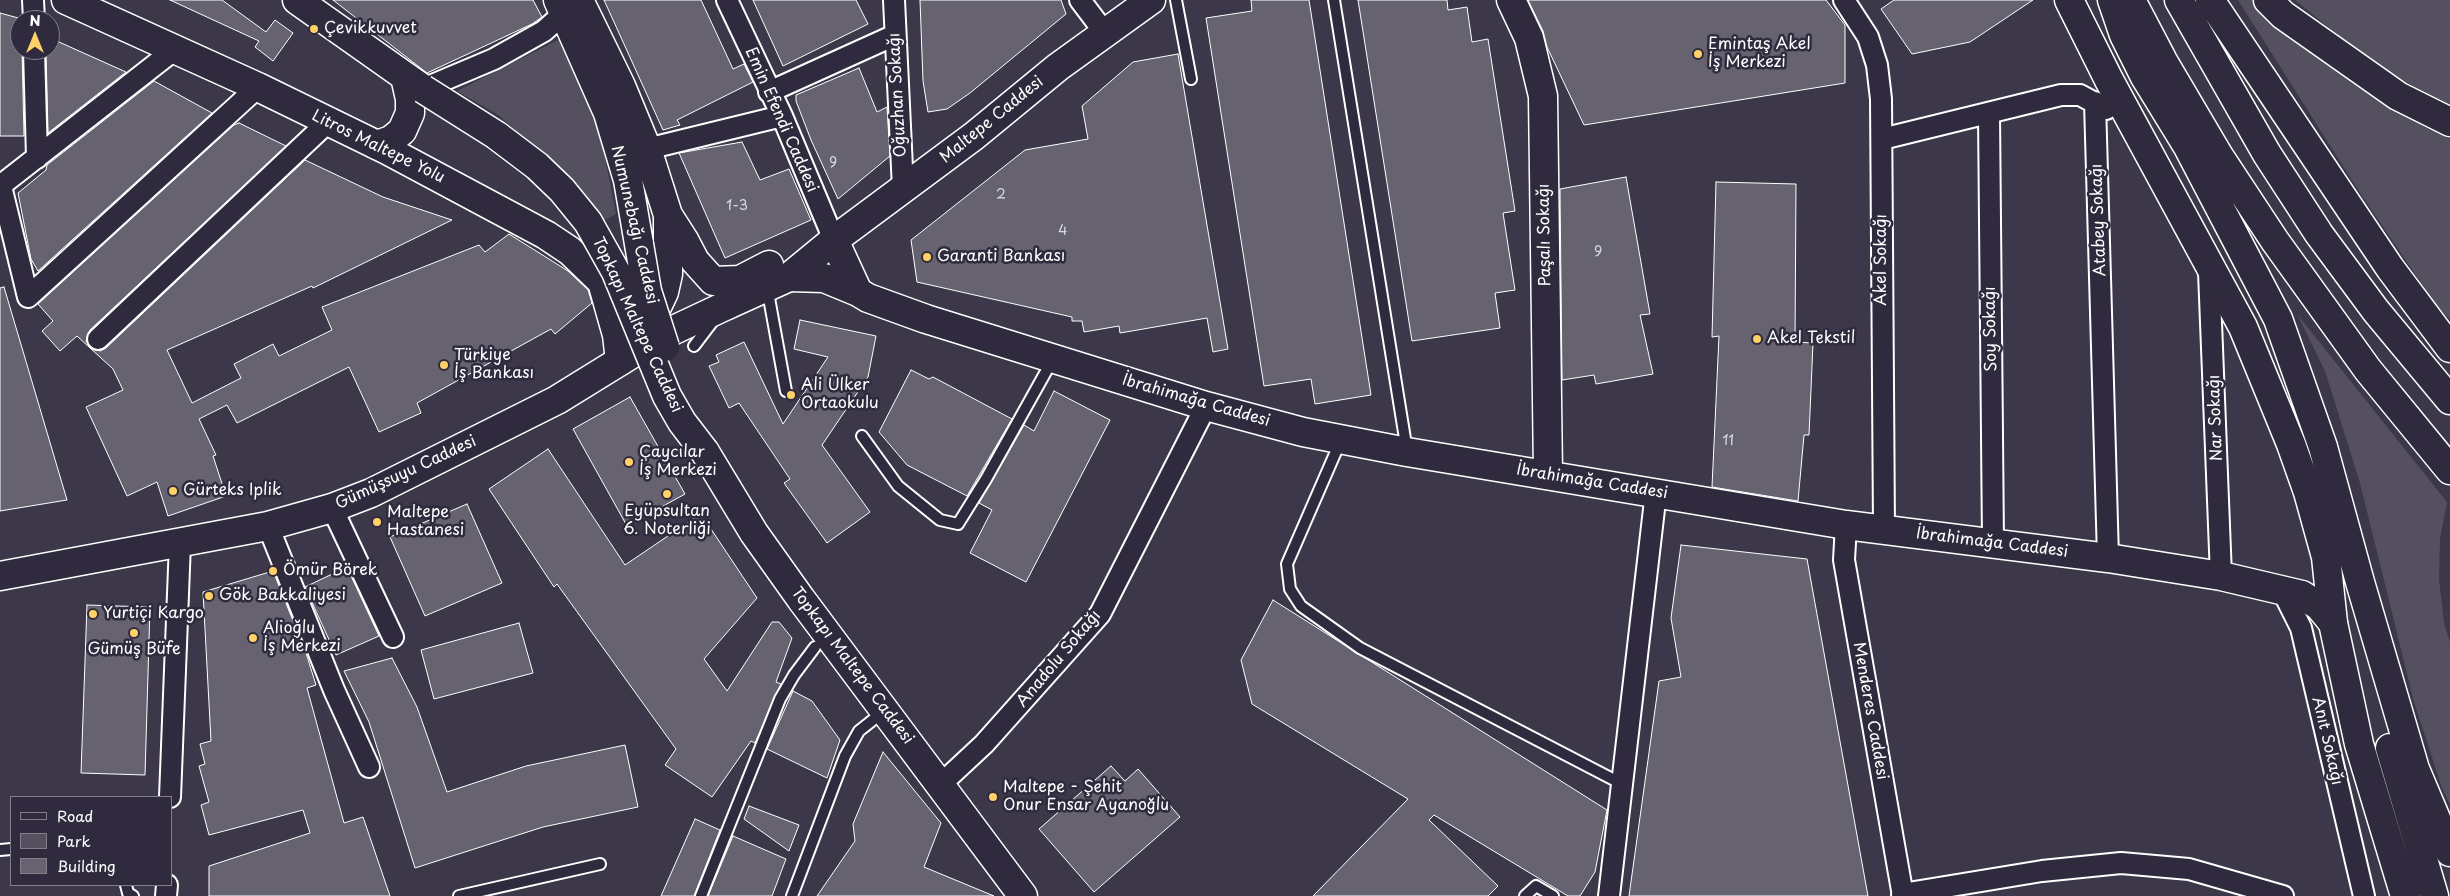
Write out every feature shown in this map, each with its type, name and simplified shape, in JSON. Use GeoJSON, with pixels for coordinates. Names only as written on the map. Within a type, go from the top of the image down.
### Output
{"type":"FeatureCollection","features":[{"type":"Feature","properties":{"kind":"main road","name":"Litros Maltepe Yolu"},"geometry":{"type":"LineString","coordinates":[[66,0],[258,87],[377,145],[497,207],[570,251],[602,282],[617,335],[620,361]]}},
{"type":"Feature","properties":{"kind":"main road","name":"Topkapı Maltepe Caddesi"},"geometry":{"type":"LineString","coordinates":[[297,0],[414,83],[496,135],[537,166],[562,190],[588,222],[616,272],[667,396],[682,422],[705,452],[821,641],[885,710],[1015,892]]}},
{"type":"Feature","properties":{"kind":"main road","name":"Maltepe Caddesi"},"geometry":{"type":"LineString","coordinates":[[778,282],[904,189],[1104,33],[1151,0]]}},
{"type":"Feature","properties":{"kind":"main road","name":"Paşalı Sokağı"},"geometry":{"type":"LineString","coordinates":[[1511,0],[1529,38],[1543,96],[1548,475]]}},
{"type":"Feature","properties":{"kind":"main road"},"geometry":{"type":"LineString","coordinates":[[2069,0],[2243,327],[2291,444],[2308,492],[2326,557],[2333,623],[2359,744],[2405,896]]}},
{"type":"Feature","properties":{"kind":"main road"},"geometry":{"type":"LineString","coordinates":[[2112,0],[2124,35],[2145,77],[2188,147],[2278,319],[2323,447],[2360,582],[2415,769],[2450,852]]}},
{"type":"Feature","properties":{"kind":"main road"},"geometry":{"type":"LineString","coordinates":[[2131,0],[2163,60],[2219,156],[2275,241],[2368,370],[2450,470]]}},
{"type":"Feature","properties":{"kind":"main road"},"geometry":{"type":"LineString","coordinates":[[2179,0],[2267,154],[2319,234],[2376,311],[2450,400]]}},
{"type":"Feature","properties":{"kind":"main road"},"geometry":{"type":"LineString","coordinates":[[2210,0],[2390,268],[2450,348]]}},
{"type":"Feature","properties":{"kind":"main road"},"geometry":{"type":"LineString","coordinates":[[2268,0],[2283,15],[2398,96],[2450,122]]}},
{"type":"Feature","properties":{"kind":"main road"},"geometry":{"type":"LineString","coordinates":[[567,4],[621,86],[647,149],[668,215],[684,240],[694,261],[713,280],[740,280],[814,243],[834,240],[858,292]]}},
{"type":"Feature","properties":{"kind":"main road","name":"Numunebağı Caddesi"},"geometry":{"type":"LineString","coordinates":[[567,4],[608,113],[628,180],[642,271],[650,300],[705,452]]}},
{"type":"Feature","properties":{"kind":"main road"},"geometry":{"type":"LineString","coordinates":[[377,145],[391,140],[402,130],[410,113],[410,99],[414,83]]}},
{"type":"Feature","properties":{"kind":"main road"},"geometry":{"type":"LineString","coordinates":[[620,361],[644,334],[664,292],[668,274],[668,215]]}},
{"type":"Feature","properties":{"kind":"main road","name":"İbrahimağa Caddesi"},"geometry":{"type":"LineString","coordinates":[[778,282],[824,278],[868,298],[926,319],[1206,406],[1303,432],[1408,452],[1846,525],[2108,558],[2221,576],[2282,590],[2308,599],[2319,606],[2333,623]]}},
{"type":"Feature","properties":{"kind":"main road","name":"Gümüşsuyu Caddesi"},"geometry":{"type":"LineString","coordinates":[[0,576],[268,526],[332,508],[371,493],[557,400],[659,337],[778,282]]}},
{"type":"Feature","properties":{"kind":"main road"},"geometry":{"type":"LineString","coordinates":[[2360,582],[2361,617],[2368,662],[2382,721],[2434,896]]}},
{"type":"Feature","properties":{"kind":"street","name":"Emin Efendi Caddesi"},"geometry":{"type":"LineString","coordinates":[[727,0],[782,116],[834,240]]}},
{"type":"Feature","properties":{"kind":"street","name":"Oğuzhan Sokağı"},"geometry":{"type":"LineString","coordinates":[[894,0],[904,189]]}},
{"type":"Feature","properties":{"kind":"street"},"geometry":{"type":"LineString","coordinates":[[1080,0],[1104,33]]}},
{"type":"Feature","properties":{"kind":"street","name":"Akel Sokağı"},"geometry":{"type":"LineString","coordinates":[[1844,0],[1868,37],[1877,64],[1881,99],[1884,529]]}},
{"type":"Feature","properties":{"kind":"street"},"geometry":{"type":"LineString","coordinates":[[414,83],[494,59],[544,31],[567,4]]}},
{"type":"Feature","properties":{"kind":"street"},"geometry":{"type":"LineString","coordinates":[[769,92],[895,35]]}},
{"type":"Feature","properties":{"kind":"street"},"geometry":{"type":"LineString","coordinates":[[174,50],[0,186],[28,297],[258,87]]}},
{"type":"Feature","properties":{"kind":"street"},"geometry":{"type":"LineString","coordinates":[[34,60],[37,158]]}},
{"type":"Feature","properties":{"kind":"street"},"geometry":{"type":"LineString","coordinates":[[1882,139],[2061,95],[2080,95],[2095,102],[2142,140]]}},
{"type":"Feature","properties":{"kind":"street","name":"Atabey Sokağı"},"geometry":{"type":"LineString","coordinates":[[2095,102],[2108,558]]}},
{"type":"Feature","properties":{"kind":"street","name":"Soy Sokağı"},"geometry":{"type":"LineString","coordinates":[[1989,114],[1993,543]]}},
{"type":"Feature","properties":{"kind":"street"},"geometry":{"type":"LineString","coordinates":[[647,149],[782,116]]}},
{"type":"Feature","properties":{"kind":"street"},"geometry":{"type":"LineString","coordinates":[[98,339],[328,122]]}},
{"type":"Feature","properties":{"kind":"street","name":"Nar Sokağı"},"geometry":{"type":"LineString","coordinates":[[2208,260],[2213,327],[2221,576]]}},
{"type":"Feature","properties":{"kind":"street","name":"Anadolu Sokağı"},"geometry":{"type":"LineString","coordinates":[[940,785],[984,744],[1100,614],[1206,406]]}},
{"type":"Feature","properties":{"kind":"street"},"geometry":{"type":"LineString","coordinates":[[1610,896],[1656,492]]}},
{"type":"Feature","properties":{"kind":"street"},"geometry":{"type":"LineString","coordinates":[[332,508],[393,637]]}},
{"type":"Feature","properties":{"kind":"street","name":"Menderes Caddesi"},"geometry":{"type":"LineString","coordinates":[[1846,525],[1844,560],[1903,895]]}},
{"type":"Feature","properties":{"kind":"street"},"geometry":{"type":"LineString","coordinates":[[268,526],[334,690],[370,767]]}},
{"type":"Feature","properties":{"kind":"street"},"geometry":{"type":"LineString","coordinates":[[170,796],[180,543]]}},
{"type":"Feature","properties":{"kind":"street","name":"Anıt Sokağı"},"geometry":{"type":"LineString","coordinates":[[2282,590],[2301,628],[2364,896]]}},
{"type":"Feature","properties":{"kind":"street"},"geometry":{"type":"LineString","coordinates":[[1903,895],[2042,871],[2121,863],[2189,869],[2283,896]]}},
{"type":"Feature","properties":{"kind":"lane"},"geometry":{"type":"LineString","coordinates":[[1176,0],[1191,79]]}},
{"type":"Feature","properties":{"kind":"lane"},"geometry":{"type":"LineString","coordinates":[[1334,0],[1408,452]]}},
{"type":"Feature","properties":{"kind":"lane"},"geometry":{"type":"LineString","coordinates":[[778,282],[786,391]]}},
{"type":"Feature","properties":{"kind":"lane"},"geometry":{"type":"LineString","coordinates":[[694,346],[727,305]]}},
{"type":"Feature","properties":{"kind":"lane"},"geometry":{"type":"LineString","coordinates":[[862,436],[898,486],[940,520],[958,524],[986,479],[1054,358]]}},
{"type":"Feature","properties":{"kind":"lane"},"geometry":{"type":"LineString","coordinates":[[1342,440],[1287,564],[1290,588],[1301,606],[1360,648],[1622,784]]}},
{"type":"Feature","properties":{"kind":"lane"},"geometry":{"type":"LineString","coordinates":[[702,896],[780,699],[794,675],[821,641]]}},
{"type":"Feature","properties":{"kind":"lane"},"geometry":{"type":"LineString","coordinates":[[792,896],[845,756],[859,731],[885,710]]}},
{"type":"Feature","properties":{"kind":"lane"},"geometry":{"type":"LineString","coordinates":[[458,896],[600,864]]}},
{"type":"Feature","properties":{"kind":"lane"},"geometry":{"type":"LineString","coordinates":[[1525,896],[1536,886],[1553,896]]}},
{"type":"Feature","properties":{"kind":"green space"},"geometry":{"type":"Polygon","coordinates":[[[2238,0],[2253,0],[2361,86],[2424,127],[2450,139],[2450,320],[2434,302],[2360,193],[2238,0]]]}},
{"type":"Feature","properties":{"kind":"green space"},"geometry":{"type":"Polygon","coordinates":[[[2295,0],[2450,0],[2450,107],[2371,62],[2295,0]]]}},
{"type":"Feature","properties":{"kind":"green space"},"geometry":{"type":"Polygon","coordinates":[[[566,36],[602,142],[616,214],[605,220],[500,116],[457,91],[566,36]]]}},
{"type":"Feature","properties":{"kind":"green space"},"geometry":{"type":"Polygon","coordinates":[[[2297,314],[2447,502],[2440,539],[2439,579],[2444,623],[2450,642],[2450,805],[2442,788],[2414,702],[2360,483],[2325,371],[2297,314]]]}},
{"type":"Feature","properties":{"kind":"building"},"geometry":{"type":"Polygon","coordinates":[[[170,0],[222,0],[266,32],[275,20],[293,33],[273,61],[255,47],[259,41],[170,0]]]}},
{"type":"Feature","properties":{"kind":"building"},"geometry":{"type":"Polygon","coordinates":[[[333,0],[533,0],[542,17],[532,24],[427,73],[333,0]]]}},
{"type":"Feature","properties":{"kind":"building"},"geometry":{"type":"Polygon","coordinates":[[[604,0],[701,0],[733,69],[744,64],[753,82],[677,120],[680,125],[663,130],[604,0]]]}},
{"type":"Feature","properties":{"kind":"building"},"geometry":{"type":"Polygon","coordinates":[[[753,0],[856,0],[868,24],[783,66],[753,0]]]}},
{"type":"Feature","properties":{"kind":"building"},"geometry":{"type":"Polygon","coordinates":[[[920,0],[1061,0],[1066,14],[970,93],[947,109],[928,112],[923,81],[920,0]]]}},
{"type":"Feature","properties":{"kind":"building"},"geometry":{"type":"Polygon","coordinates":[[[1251,0],[1309,0],[1371,395],[1315,404],[1311,379],[1264,386],[1206,18],[1252,11],[1251,0]]]}},
{"type":"Feature","properties":{"kind":"building"},"geometry":{"type":"Polygon","coordinates":[[[1358,0],[1447,0],[1448,10],[1467,7],[1472,42],[1488,39],[1515,211],[1503,213],[1515,290],[1495,293],[1500,328],[1412,341],[1358,0]]]}},
{"type":"Feature","properties":{"kind":"building","name":"Emintaş Akel İş Merkezi"},"geometry":{"type":"Polygon","coordinates":[[[1528,0],[1826,0],[1845,25],[1845,83],[1584,125],[1547,47],[1543,31],[1528,0]]]}},
{"type":"Feature","properties":{"kind":"building"},"geometry":{"type":"Polygon","coordinates":[[[1894,0],[2033,0],[1970,42],[1912,54],[1881,9],[1894,0]]]}},
{"type":"Feature","properties":{"kind":"building"},"geometry":{"type":"Polygon","coordinates":[[[0,13],[10,16],[10,60],[22,60],[24,136],[0,136],[0,13]]]}},
{"type":"Feature","properties":{"kind":"building"},"geometry":{"type":"Polygon","coordinates":[[[60,42],[126,72],[48,133],[46,60],[60,60],[60,42]]]}},
{"type":"Feature","properties":{"kind":"building"},"geometry":{"type":"Polygon","coordinates":[[[1178,54],[1228,349],[1213,352],[1207,318],[1120,333],[1119,326],[1084,332],[1082,321],[1072,321],[1072,317],[917,282],[911,240],[1025,150],[1088,139],[1082,106],[1133,62],[1178,54]]]}},
{"type":"Feature","properties":{"kind":"building"},"geometry":{"type":"Polygon","coordinates":[[[859,68],[877,112],[887,107],[890,156],[838,199],[811,140],[796,101],[796,95],[859,68]]]}},
{"type":"Feature","properties":{"kind":"building"},"geometry":{"type":"Polygon","coordinates":[[[154,81],[212,113],[38,271],[31,259],[18,193],[46,170],[47,165],[154,81]]]}},
{"type":"Feature","properties":{"kind":"building"},"geometry":{"type":"Polygon","coordinates":[[[239,123],[286,146],[90,330],[86,341],[90,347],[100,351],[106,348],[305,160],[383,197],[452,220],[313,288],[312,286],[167,350],[192,403],[241,378],[234,364],[273,344],[279,356],[332,330],[322,307],[479,245],[485,252],[509,234],[568,271],[588,290],[592,303],[555,334],[551,329],[417,403],[421,413],[379,432],[349,367],[237,423],[227,405],[199,419],[216,455],[213,456],[226,496],[168,516],[157,482],[127,496],[86,407],[123,390],[113,369],[77,336],[60,351],[42,331],[53,321],[38,304],[234,125],[239,123]]]}},
{"type":"Feature","properties":{"kind":"building"},"geometry":{"type":"Polygon","coordinates":[[[742,142],[760,180],[789,169],[811,220],[725,258],[679,153],[742,142]]]}},
{"type":"Feature","properties":{"kind":"building"},"geometry":{"type":"Polygon","coordinates":[[[1626,177],[1650,314],[1640,315],[1653,374],[1596,384],[1594,375],[1562,380],[1560,189],[1626,177]]]}},
{"type":"Feature","properties":{"kind":"building","name":"Akel Tekstil"},"geometry":{"type":"Polygon","coordinates":[[[1716,182],[1796,184],[1795,342],[1813,343],[1809,435],[1804,435],[1798,501],[1712,487],[1719,336],[1712,337],[1716,182]]]}},
{"type":"Feature","properties":{"kind":"building"},"geometry":{"type":"Polygon","coordinates":[[[4,287],[67,500],[0,511],[0,288],[4,287]]]}},
{"type":"Feature","properties":{"kind":"building"},"geometry":{"type":"Polygon","coordinates":[[[800,320],[876,336],[868,377],[822,445],[870,512],[827,543],[784,483],[790,479],[739,403],[729,408],[709,366],[719,362],[716,355],[744,342],[783,424],[828,357],[794,349],[800,320]]]}},
{"type":"Feature","properties":{"kind":"building"},"geometry":{"type":"Polygon","coordinates":[[[911,370],[929,379],[933,377],[1012,419],[967,496],[907,465],[879,432],[911,370]]]}},
{"type":"Feature","properties":{"kind":"building"},"geometry":{"type":"Polygon","coordinates":[[[1054,391],[1110,420],[1026,582],[970,553],[992,510],[979,503],[1024,425],[1034,431],[1054,391]]]}},
{"type":"Feature","properties":{"kind":"building","name":"Çaycılar İş Merkezi"},"geometry":{"type":"Polygon","coordinates":[[[630,397],[685,494],[627,526],[573,429],[630,397]]]}},
{"type":"Feature","properties":{"kind":"building"},"geometry":{"type":"Polygon","coordinates":[[[548,449],[625,565],[696,517],[703,517],[757,598],[704,659],[727,691],[772,622],[779,622],[792,638],[776,682],[781,684],[755,743],[751,741],[712,797],[665,765],[676,749],[557,584],[554,587],[489,489],[548,449]]]}},
{"type":"Feature","properties":{"kind":"building"},"geometry":{"type":"Polygon","coordinates":[[[467,504],[502,583],[425,616],[390,537],[467,504]]]}},
{"type":"Feature","properties":{"kind":"building"},"geometry":{"type":"Polygon","coordinates":[[[1681,545],[1807,559],[1868,896],[1629,896],[1659,681],[1681,677],[1671,618],[1681,545]]]}},
{"type":"Feature","properties":{"kind":"building"},"geometry":{"type":"Polygon","coordinates":[[[347,567],[379,636],[336,655],[305,587],[347,567]]]}},
{"type":"Feature","properties":{"kind":"building"},"geometry":{"type":"Polygon","coordinates":[[[273,571],[306,653],[316,685],[307,688],[344,823],[363,817],[390,896],[209,896],[209,866],[310,833],[303,810],[209,835],[201,805],[209,802],[199,766],[205,764],[200,744],[211,741],[203,592],[273,571]]]}},
{"type":"Feature","properties":{"kind":"building"},"geometry":{"type":"Polygon","coordinates":[[[1273,600],[1607,810],[1595,872],[1580,896],[1568,896],[1434,815],[1429,820],[1498,886],[1488,896],[1313,896],[1408,799],[1252,704],[1241,660],[1273,600]]]}},
{"type":"Feature","properties":{"kind":"building"},"geometry":{"type":"Polygon","coordinates":[[[87,605],[150,607],[145,775],[81,773],[87,605]]]}},
{"type":"Feature","properties":{"kind":"building"},"geometry":{"type":"Polygon","coordinates":[[[519,623],[533,673],[434,699],[421,650],[519,623]]]}},
{"type":"Feature","properties":{"kind":"building"},"geometry":{"type":"Polygon","coordinates":[[[392,658],[417,707],[447,792],[526,766],[625,745],[638,807],[543,827],[415,868],[369,722],[344,671],[392,658]]]}},
{"type":"Feature","properties":{"kind":"building"},"geometry":{"type":"Polygon","coordinates":[[[793,691],[812,701],[840,740],[827,778],[767,749],[793,691]]]}},
{"type":"Feature","properties":{"kind":"building"},"geometry":{"type":"Polygon","coordinates":[[[883,752],[941,823],[924,867],[994,896],[817,896],[855,841],[853,824],[883,752]]]}},
{"type":"Feature","properties":{"kind":"building"},"geometry":{"type":"Polygon","coordinates":[[[1111,766],[1125,781],[1138,769],[1180,817],[1094,892],[1039,829],[1111,766]]]}},
{"type":"Feature","properties":{"kind":"building"},"geometry":{"type":"Polygon","coordinates":[[[749,806],[799,825],[789,851],[744,819],[749,806]]]}},
{"type":"Feature","properties":{"kind":"building"},"geometry":{"type":"Polygon","coordinates":[[[695,819],[720,830],[694,896],[661,896],[695,819]]]}},
{"type":"Feature","properties":{"kind":"building"},"geometry":{"type":"Polygon","coordinates":[[[733,836],[786,859],[772,896],[708,896],[733,836]]]}},
{"type":"Feature","properties":{"kind":"place","name":"Çevikkuvvet"},"geometry":{"type":"Point","coordinates":[314,29]}},
{"type":"Feature","properties":{"kind":"place","name":"Emintaş Akel İş Merkezi"},"geometry":{"type":"Point","coordinates":[1698,54]}},
{"type":"Feature","properties":{"kind":"place","name":"Garanti Bankası"},"geometry":{"type":"Point","coordinates":[927,257]}},
{"type":"Feature","properties":{"kind":"place","name":"Akel Tekstil"},"geometry":{"type":"Point","coordinates":[1757,339]}},
{"type":"Feature","properties":{"kind":"place","name":"Türkiye İş Bankası"},"geometry":{"type":"Point","coordinates":[444,365]}},
{"type":"Feature","properties":{"kind":"place","name":"Ali Ülker Ortaokulu"},"geometry":{"type":"Point","coordinates":[791,395]}},
{"type":"Feature","properties":{"kind":"place","name":"Çaycılar İş Merkezi"},"geometry":{"type":"Point","coordinates":[629,462]}},
{"type":"Feature","properties":{"kind":"place","name":"Gürteks Iplik"},"geometry":{"type":"Point","coordinates":[173,491]}},
{"type":"Feature","properties":{"kind":"place","name":"Eyüpsultan 6. Noterliği"},"geometry":{"type":"Point","coordinates":[667,494]}},
{"type":"Feature","properties":{"kind":"place","name":"Maltepe Hastanesi"},"geometry":{"type":"Point","coordinates":[377,522]}},
{"type":"Feature","properties":{"kind":"place","name":"Ömür Börek"},"geometry":{"type":"Point","coordinates":[273,571]}},
{"type":"Feature","properties":{"kind":"place","name":"Gök Bakkaliyesi"},"geometry":{"type":"Point","coordinates":[209,596]}},
{"type":"Feature","properties":{"kind":"place","name":"Yurtiçi Kargo"},"geometry":{"type":"Point","coordinates":[93,614]}},
{"type":"Feature","properties":{"kind":"place","name":"Gümüş Büfe"},"geometry":{"type":"Point","coordinates":[134,633]}},
{"type":"Feature","properties":{"kind":"place","name":"Alioğlu İş Merkezi"},"geometry":{"type":"Point","coordinates":[253,638]}},
{"type":"Feature","properties":{"kind":"place","name":"Maltepe - Şehit Onur Ensar Ayanoğlu"},"geometry":{"type":"Point","coordinates":[993,797]}}]}
